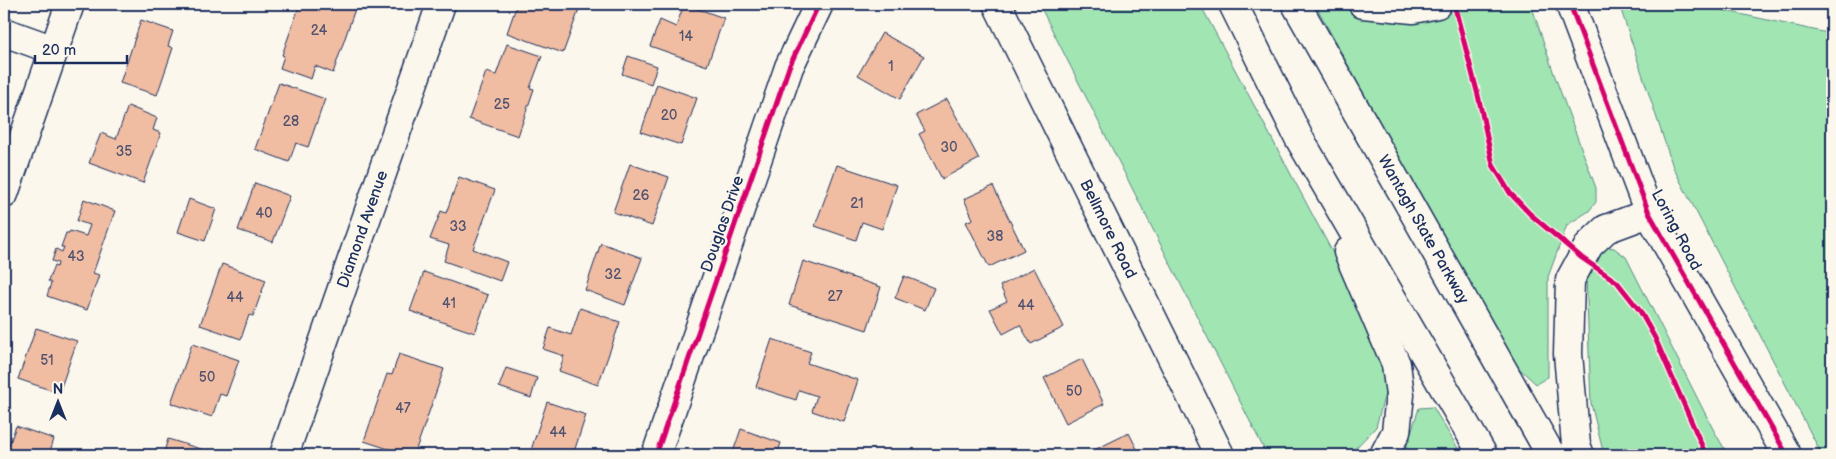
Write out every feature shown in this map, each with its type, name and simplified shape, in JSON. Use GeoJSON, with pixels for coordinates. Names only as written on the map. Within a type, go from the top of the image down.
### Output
{"type":"FeatureCollection","features":[{"type":"Feature","properties":{"kind":"main road"},"geometry":{"type":"LineString","coordinates":[[4,194],[70,4]]}},
{"type":"Feature","properties":{"kind":"main road","name":"Diamond Avenue"},"geometry":{"type":"LineString","coordinates":[[284,455],[441,4]]}},
{"type":"Feature","properties":{"kind":"main road","name":"Douglas Drive"},"geometry":{"type":"LineString","coordinates":[[656,455],[790,68],[819,4]]}},
{"type":"Feature","properties":{"kind":"main road","name":"Bellmore Road"},"geometry":{"type":"LineString","coordinates":[[997,4],[1220,455]]}},
{"type":"Feature","properties":{"kind":"main road"},"geometry":{"type":"LineString","coordinates":[[1233,4],[1299,138],[1396,364],[1400,395],[1396,432],[1384,455]]}},
{"type":"Feature","properties":{"kind":"main road","name":"Wantagh State Parkway"},"geometry":{"type":"LineString","coordinates":[[1296,4],[1551,455]]}},
{"type":"Feature","properties":{"kind":"main road"},"geometry":{"type":"LineString","coordinates":[[1363,4],[1412,9],[1437,4]]}},
{"type":"Feature","properties":{"kind":"main road","name":"Loring Road"},"geometry":{"type":"LineString","coordinates":[[1570,4],[1649,213],[1787,455]]}},
{"type":"Feature","properties":{"kind":"main road"},"geometry":{"type":"LineString","coordinates":[[4,32],[54,50]]}},
{"type":"Feature","properties":{"kind":"main road"},"geometry":{"type":"LineString","coordinates":[[1299,138],[1483,455]]}},
{"type":"Feature","properties":{"kind":"main road"},"geometry":{"type":"LineString","coordinates":[[1580,455],[1576,445],[1568,354],[1570,280],[1590,245],[1606,228],[1649,213]]}},
{"type":"Feature","properties":{"kind":"green space"},"geometry":{"type":"Polygon","coordinates":[[[1039,4],[1200,4],[1381,343],[1387,386],[1376,427],[1349,455],[1267,455],[1039,4]]]}},
{"type":"Feature","properties":{"kind":"green space"},"geometry":{"type":"Polygon","coordinates":[[[1315,4],[1343,4],[1350,8],[1433,18],[1471,4],[1531,4],[1554,74],[1596,188],[1596,202],[1589,211],[1567,225],[1548,277],[1548,377],[1536,384],[1510,360],[1315,4]]]}},
{"type":"Feature","properties":{"kind":"green space"},"geometry":{"type":"Polygon","coordinates":[[[1619,4],[1694,4],[1832,34],[1832,455],[1822,455],[1673,167],[1619,4]]]}},
{"type":"Feature","properties":{"kind":"green space"},"geometry":{"type":"Polygon","coordinates":[[[1603,246],[1614,248],[1626,257],[1728,455],[1604,455],[1591,404],[1586,275],[1603,246]]]}},
{"type":"Feature","properties":{"kind":"green space"},"geometry":{"type":"Polygon","coordinates":[[[1433,407],[1462,455],[1400,455],[1406,448],[1419,408],[1433,407]]]}},
{"type":"Feature","properties":{"kind":"building"},"geometry":{"type":"Polygon","coordinates":[[[300,4],[349,4],[356,6],[333,73],[315,66],[311,79],[280,68],[284,56],[282,55],[300,4]]]}},
{"type":"Feature","properties":{"kind":"building"},"geometry":{"type":"Polygon","coordinates":[[[517,4],[581,4],[563,53],[507,33],[517,4]]]}},
{"type":"Feature","properties":{"kind":"building"},"geometry":{"type":"Polygon","coordinates":[[[684,4],[724,18],[707,66],[650,46],[660,20],[676,27],[684,4]]]}},
{"type":"Feature","properties":{"kind":"building"},"geometry":{"type":"Polygon","coordinates":[[[141,20],[173,31],[168,46],[173,48],[157,95],[120,83],[141,20]]]}},
{"type":"Feature","properties":{"kind":"building"},"geometry":{"type":"Polygon","coordinates":[[[882,33],[924,56],[900,99],[858,75],[882,33]]]}},
{"type":"Feature","properties":{"kind":"building"},"geometry":{"type":"Polygon","coordinates":[[[507,44],[542,56],[530,88],[534,89],[518,136],[469,119],[486,72],[496,75],[507,44]]]}},
{"type":"Feature","properties":{"kind":"building"},"geometry":{"type":"Polygon","coordinates":[[[628,56],[657,66],[651,84],[622,74],[628,56]]]}},
{"type":"Feature","properties":{"kind":"building"},"geometry":{"type":"Polygon","coordinates":[[[279,83],[325,99],[308,147],[296,143],[289,162],[255,149],[279,83]]]}},
{"type":"Feature","properties":{"kind":"building"},"geometry":{"type":"Polygon","coordinates":[[[657,84],[697,98],[681,145],[641,132],[657,84]]]}},
{"type":"Feature","properties":{"kind":"building"},"geometry":{"type":"Polygon","coordinates":[[[947,99],[979,159],[942,179],[919,134],[925,131],[916,115],[947,99]]]}},
{"type":"Feature","properties":{"kind":"building"},"geometry":{"type":"Polygon","coordinates":[[[128,106],[157,118],[153,130],[161,133],[143,183],[89,163],[101,133],[116,139],[128,106]]]}},
{"type":"Feature","properties":{"kind":"building"},"geometry":{"type":"Polygon","coordinates":[[[630,164],[669,177],[652,226],[613,212],[630,164]]]}},
{"type":"Feature","properties":{"kind":"building"},"geometry":{"type":"Polygon","coordinates":[[[837,165],[897,185],[882,229],[862,222],[856,240],[815,226],[837,165]]]}},
{"type":"Feature","properties":{"kind":"building"},"geometry":{"type":"Polygon","coordinates":[[[459,177],[495,190],[473,249],[507,262],[500,281],[444,261],[449,245],[430,239],[441,211],[446,213],[459,177]]]}},
{"type":"Feature","properties":{"kind":"building"},"geometry":{"type":"Polygon","coordinates":[[[255,183],[290,196],[273,242],[238,230],[255,183]]]}},
{"type":"Feature","properties":{"kind":"building"},"geometry":{"type":"Polygon","coordinates":[[[993,186],[1024,250],[989,267],[966,222],[973,219],[964,199],[993,186]]]}},
{"type":"Feature","properties":{"kind":"building"},"geometry":{"type":"Polygon","coordinates":[[[84,199],[115,211],[93,273],[99,275],[87,310],[47,296],[51,283],[48,281],[54,266],[57,267],[58,263],[52,261],[56,249],[62,252],[64,247],[61,247],[66,233],[70,231],[86,236],[90,225],[77,221],[84,199]]]}},
{"type":"Feature","properties":{"kind":"building"},"geometry":{"type":"Polygon","coordinates":[[[189,199],[216,209],[205,241],[178,232],[189,199]]]}},
{"type":"Feature","properties":{"kind":"building"},"geometry":{"type":"Polygon","coordinates":[[[601,243],[642,258],[625,305],[585,290],[601,243]]]}},
{"type":"Feature","properties":{"kind":"building"},"geometry":{"type":"Polygon","coordinates":[[[803,261],[881,287],[867,330],[789,305],[803,261]]]}},
{"type":"Feature","properties":{"kind":"building"},"geometry":{"type":"Polygon","coordinates":[[[222,264],[266,280],[253,316],[249,315],[241,339],[200,325],[222,264]]]}},
{"type":"Feature","properties":{"kind":"building"},"geometry":{"type":"Polygon","coordinates":[[[1034,268],[1064,327],[1031,344],[1020,325],[1003,334],[990,309],[1007,301],[1000,286],[1034,268]]]}},
{"type":"Feature","properties":{"kind":"building"},"geometry":{"type":"Polygon","coordinates":[[[424,272],[488,295],[475,333],[410,311],[424,272]]]}},
{"type":"Feature","properties":{"kind":"building"},"geometry":{"type":"Polygon","coordinates":[[[904,276],[934,288],[925,310],[895,298],[904,276]]]}},
{"type":"Feature","properties":{"kind":"building"},"geometry":{"type":"Polygon","coordinates":[[[580,308],[620,322],[598,385],[559,371],[564,356],[543,349],[550,328],[571,335],[580,308]]]}},
{"type":"Feature","properties":{"kind":"building"},"geometry":{"type":"Polygon","coordinates":[[[36,328],[77,341],[59,393],[18,379],[36,328]]]}},
{"type":"Feature","properties":{"kind":"building"},"geometry":{"type":"Polygon","coordinates":[[[772,339],[811,352],[807,363],[858,380],[844,422],[812,411],[817,396],[799,390],[796,400],[756,387],[772,339]]]}},
{"type":"Feature","properties":{"kind":"building"},"geometry":{"type":"Polygon","coordinates":[[[192,344],[239,360],[226,396],[220,394],[212,417],[171,403],[192,344]]]}},
{"type":"Feature","properties":{"kind":"building"},"geometry":{"type":"Polygon","coordinates":[[[399,354],[444,369],[414,455],[407,455],[364,441],[387,374],[392,375],[399,354]]]}},
{"type":"Feature","properties":{"kind":"building"},"geometry":{"type":"Polygon","coordinates":[[[1082,359],[1104,404],[1066,423],[1044,378],[1082,359]]]}},
{"type":"Feature","properties":{"kind":"building"},"geometry":{"type":"Polygon","coordinates":[[[506,368],[537,378],[531,398],[499,387],[506,368]]]}},
{"type":"Feature","properties":{"kind":"building"},"geometry":{"type":"Polygon","coordinates":[[[547,402],[586,415],[573,455],[547,455],[531,450],[547,402]]]}},
{"type":"Feature","properties":{"kind":"building"},"geometry":{"type":"Polygon","coordinates":[[[16,426],[54,439],[49,455],[4,455],[4,443],[9,445],[16,426]]]}},
{"type":"Feature","properties":{"kind":"building"},"geometry":{"type":"Polygon","coordinates":[[[741,429],[781,443],[777,455],[732,455],[741,429]]]}},
{"type":"Feature","properties":{"kind":"building"},"geometry":{"type":"Polygon","coordinates":[[[1129,433],[1140,455],[1084,455],[1129,433]]]}},
{"type":"Feature","properties":{"kind":"building"},"geometry":{"type":"Polygon","coordinates":[[[168,439],[204,450],[202,455],[163,455],[168,439]]]}},
{"type":"Feature","properties":{"kind":"building"},"geometry":{"type":"Polygon","coordinates":[[[481,448],[501,455],[479,455],[481,448]]]}},
{"type":"Feature","properties":{"kind":"cycle path"},"geometry":{"type":"LineString","coordinates":[[656,455],[789,67],[819,4]]}},
{"type":"Feature","properties":{"kind":"cycle path"},"geometry":{"type":"LineString","coordinates":[[1454,4],[1478,95],[1493,165],[1510,193],[1530,214],[1582,258],[1617,282],[1640,311],[1655,338],[1706,455]]}},
{"type":"Feature","properties":{"kind":"cycle path"},"geometry":{"type":"LineString","coordinates":[[1570,4],[1649,213],[1787,455]]}}]}
